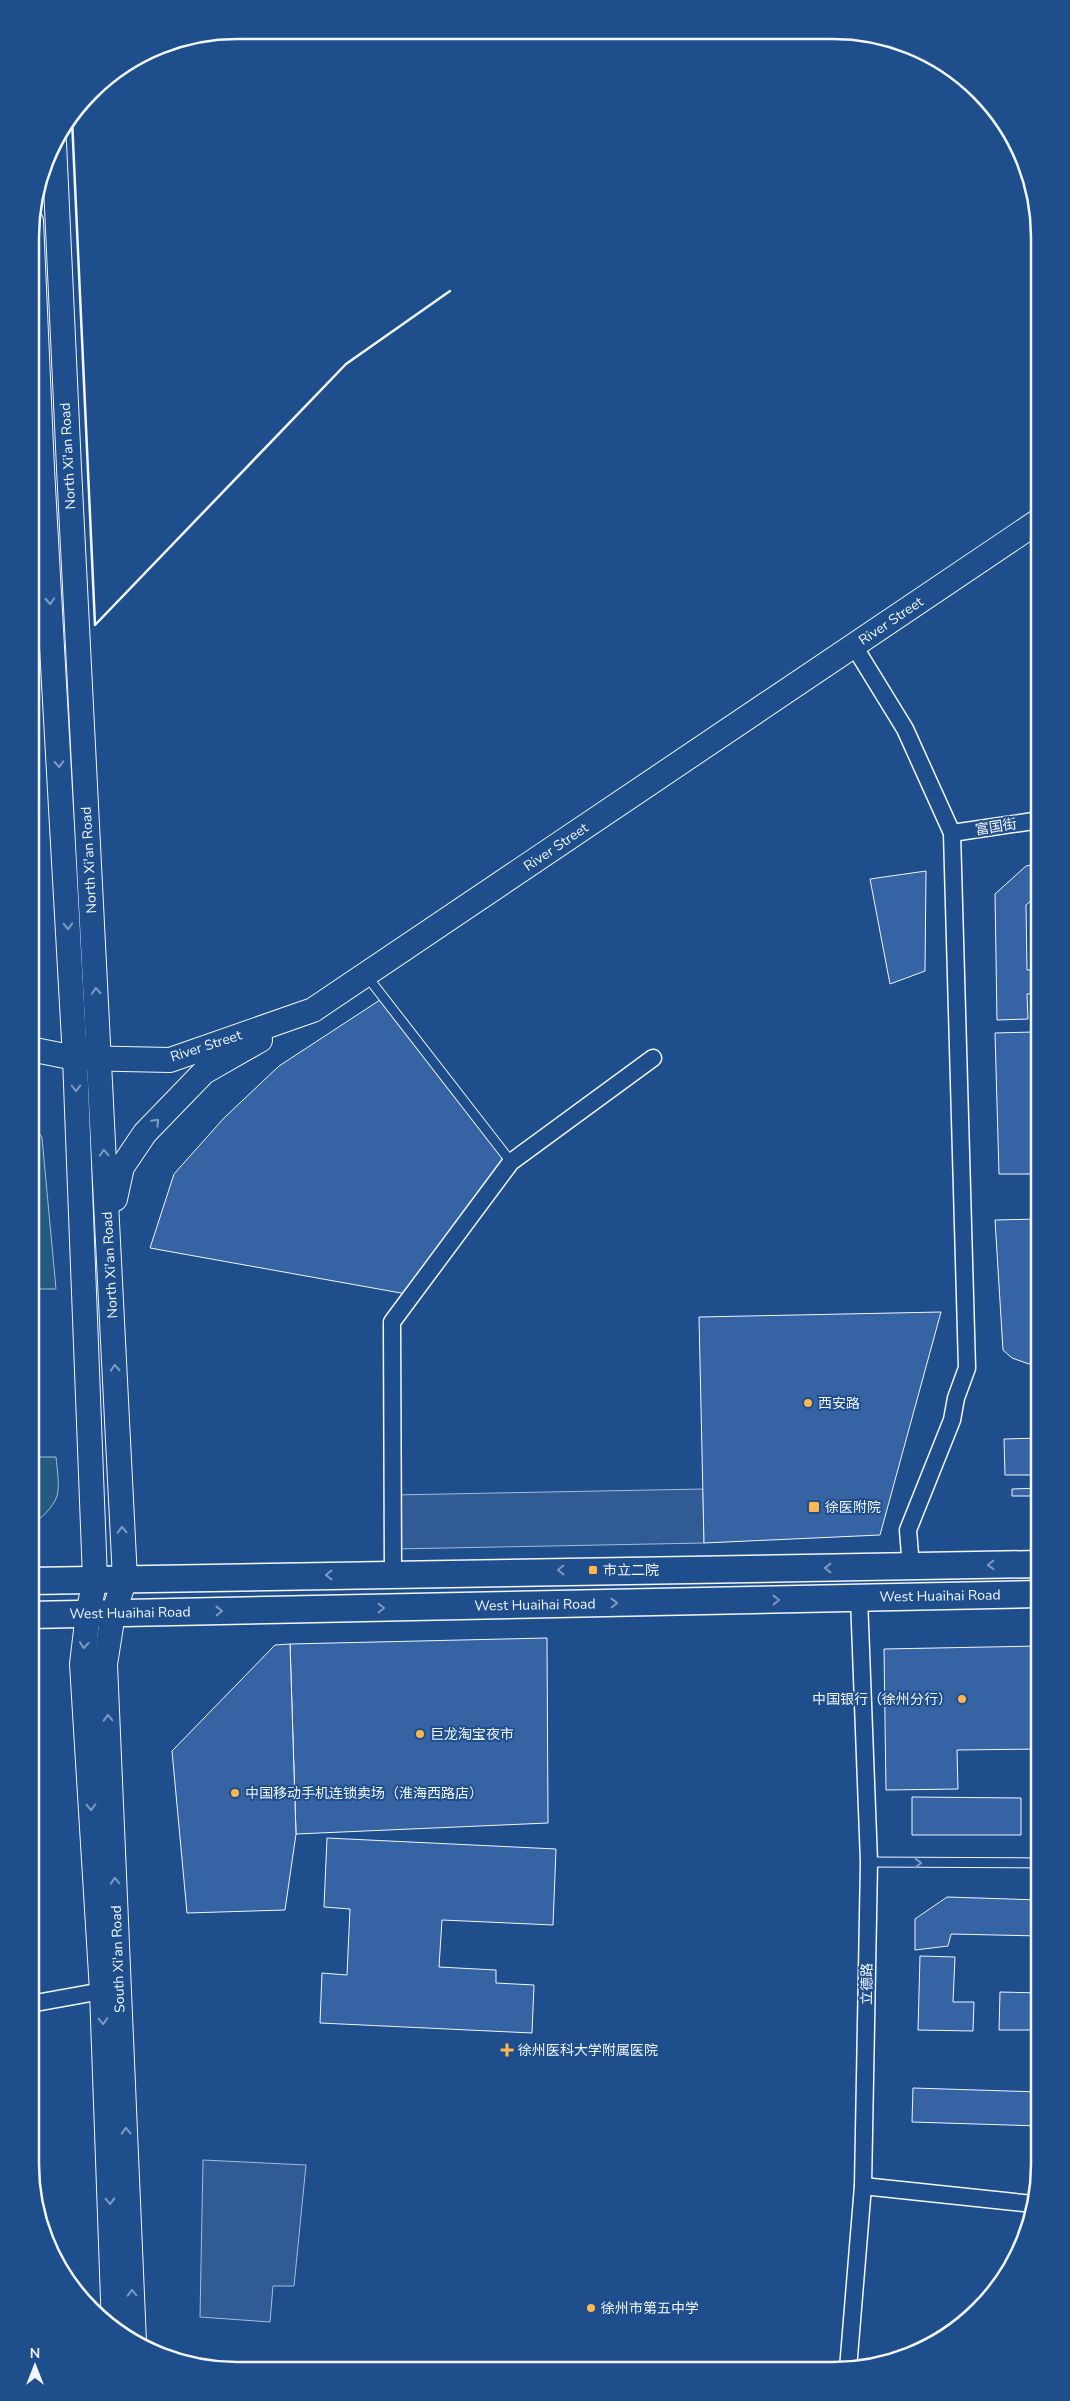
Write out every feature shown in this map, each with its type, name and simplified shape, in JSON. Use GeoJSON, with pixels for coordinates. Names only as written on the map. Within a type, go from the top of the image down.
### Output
{"type":"FeatureCollection","features":[{"type":"Feature","properties":{"kind":"main road","name":"North Xi'an Road"},"geometry":{"type":"LineString","coordinates":[[55,159],[68,468],[100,1059],[125,1579]]}},
{"type":"Feature","properties":{"kind":"main road","name":"North Xi'an Road"},"geometry":{"type":"LineString","coordinates":[[39,393],[75,1058],[95,1579]]}},
{"type":"Feature","properties":{"kind":"main road","name":"River Street"},"geometry":{"type":"LineString","coordinates":[[39,1051],[75,1058],[170,1060],[313,1010],[1031,526]]}},
{"type":"Feature","properties":{"kind":"main road"},"geometry":{"type":"LineString","coordinates":[[108,1228],[122,1166],[145,1133],[204,1072],[313,1010]]}},
{"type":"Feature","properties":{"kind":"main road"},"geometry":{"type":"LineString","coordinates":[[39,1580],[1031,1564]]}},
{"type":"Feature","properties":{"kind":"main road","name":"South Xi'an Road"},"geometry":{"type":"LineString","coordinates":[[95,1579],[88,1614],[82,1664],[102,1992],[114,2319]]}},
{"type":"Feature","properties":{"kind":"main road","name":"South Xi'an Road"},"geometry":{"type":"LineString","coordinates":[[125,1579],[113,1614],[105,1664],[134,2333]]}},
{"type":"Feature","properties":{"kind":"main road","name":"West Huaihai Road"},"geometry":{"type":"LineString","coordinates":[[39,1615],[1031,1594]]}},
{"type":"Feature","properties":{"kind":"street"},"geometry":{"type":"LineString","coordinates":[[854,646],[904,729],[952,833],[967,1368],[956,1398],[952,1420],[908,1530],[911,1567]]}},
{"type":"Feature","properties":{"kind":"street","name":"富国街"},"geometry":{"type":"LineString","coordinates":[[952,833],[1031,821]]}},
{"type":"Feature","properties":{"kind":"street"},"geometry":{"type":"LineString","coordinates":[[393,1574],[392,1322],[511,1162],[653,1058]]}},
{"type":"Feature","properties":{"kind":"street","name":"立德路"},"geometry":{"type":"LineString","coordinates":[[849,2362],[863,2186],[869,1862],[859,1598]]}},
{"type":"Feature","properties":{"kind":"street"},"geometry":{"type":"LineString","coordinates":[[39,2002],[102,1992]]}},
{"type":"Feature","properties":{"kind":"street"},"geometry":{"type":"LineString","coordinates":[[863,2186],[1027,2203]]}},
{"type":"Feature","properties":{"kind":"lane"},"geometry":{"type":"LineString","coordinates":[[366,975],[511,1162]]}},
{"type":"Feature","properties":{"kind":"lane"},"geometry":{"type":"LineString","coordinates":[[869,1862],[1031,1863]]}},
{"type":"Feature","properties":{"kind":"shaded area"},"geometry":{"type":"Polygon","coordinates":[[[39,1132],[42,1138],[56,1289],[39,1289],[39,1132]]]}},
{"type":"Feature","properties":{"kind":"shaded area"},"geometry":{"type":"Polygon","coordinates":[[[39,1457],[56,1457],[58,1492],[53,1504],[39,1518],[39,1457]]]}},
{"type":"Feature","properties":{"kind":"shaded area"},"geometry":{"type":"Polygon","coordinates":[[[703,1489],[704,1543],[394,1549],[393,1495],[703,1489]]]}},
{"type":"Feature","properties":{"kind":"shaded area"},"geometry":{"type":"Polygon","coordinates":[[[203,2160],[306,2165],[294,2286],[273,2286],[270,2322],[200,2317],[203,2160]]]}},
{"type":"Feature","properties":{"kind":"building"},"geometry":{"type":"Polygon","coordinates":[[[1031,865],[1031,901],[1026,905],[1027,970],[1031,970],[1031,994],[1027,994],[1028,1019],[997,1020],[995,894],[1026,866],[1031,865]]]}},
{"type":"Feature","properties":{"kind":"building"},"geometry":{"type":"Polygon","coordinates":[[[926,871],[925,971],[890,984],[870,879],[926,871]]]}},
{"type":"Feature","properties":{"kind":"building"},"geometry":{"type":"Polygon","coordinates":[[[383,998],[511,1162],[412,1295],[150,1248],[174,1174],[224,1118],[279,1066],[383,998]]]}},
{"type":"Feature","properties":{"kind":"building"},"geometry":{"type":"Polygon","coordinates":[[[1031,1032],[1031,1174],[999,1174],[995,1033],[1031,1032]]]}},
{"type":"Feature","properties":{"kind":"building"},"geometry":{"type":"Polygon","coordinates":[[[1031,1219],[1031,1364],[1012,1358],[1003,1350],[995,1220],[1031,1219]]]}},
{"type":"Feature","properties":{"kind":"building","name":"西安路"},"geometry":{"type":"Polygon","coordinates":[[[941,1312],[880,1535],[704,1543],[699,1317],[941,1312]]]}},
{"type":"Feature","properties":{"kind":"building"},"geometry":{"type":"Polygon","coordinates":[[[1031,1438],[1031,1475],[1005,1475],[1004,1439],[1031,1438]]]}},
{"type":"Feature","properties":{"kind":"building"},"geometry":{"type":"Polygon","coordinates":[[[1031,1488],[1031,1496],[1012,1496],[1012,1489],[1031,1488]]]}},
{"type":"Feature","properties":{"kind":"building","name":"巨龙淘宝夜市"},"geometry":{"type":"Polygon","coordinates":[[[547,1638],[548,1823],[296,1834],[290,1644],[547,1638]]]}},
{"type":"Feature","properties":{"kind":"building","name":"中国移动手机连锁卖场（淮海西路店）"},"geometry":{"type":"Polygon","coordinates":[[[290,1644],[296,1834],[285,1910],[187,1913],[172,1751],[275,1645],[290,1644]]]}},
{"type":"Feature","properties":{"kind":"building","name":"中国银行（徐州分行）"},"geometry":{"type":"Polygon","coordinates":[[[1031,1646],[1031,1749],[957,1750],[958,1789],[886,1790],[884,1649],[1031,1646]]]}},
{"type":"Feature","properties":{"kind":"building"},"geometry":{"type":"Polygon","coordinates":[[[912,1797],[1021,1798],[1021,1835],[912,1835],[912,1797]]]}},
{"type":"Feature","properties":{"kind":"building"},"geometry":{"type":"Polygon","coordinates":[[[327,1838],[556,1849],[553,1925],[442,1920],[439,1967],[496,1970],[496,1983],[534,1985],[532,2033],[320,2023],[322,1973],[347,1975],[350,1909],[324,1907],[327,1838]]]}},
{"type":"Feature","properties":{"kind":"building"},"geometry":{"type":"Polygon","coordinates":[[[947,1897],[1031,1900],[1031,1936],[951,1934],[948,1946],[915,1950],[915,1919],[947,1897]]]}},
{"type":"Feature","properties":{"kind":"building"},"geometry":{"type":"Polygon","coordinates":[[[920,1956],[955,1957],[953,2002],[974,2002],[973,2031],[918,2030],[920,1956]]]}},
{"type":"Feature","properties":{"kind":"building"},"geometry":{"type":"Polygon","coordinates":[[[1000,1992],[1031,1993],[1031,2030],[999,2030],[1000,1992]]]}},
{"type":"Feature","properties":{"kind":"building"},"geometry":{"type":"Polygon","coordinates":[[[913,2088],[1031,2092],[1031,2126],[912,2122],[913,2088]]]}},
{"type":"Feature","properties":{"kind":"wall"},"geometry":{"type":"LineString","coordinates":[[72,127],[95,625],[346,364],[450,291]]}},
{"type":"Feature","properties":{"kind":"place","name":"西安路"},"geometry":{"type":"Point","coordinates":[808,1403]}},
{"type":"Feature","properties":{"kind":"place","name":"徐医附院"},"geometry":{"type":"Point","coordinates":[814,1507]}},
{"type":"Feature","properties":{"kind":"place","name":"市立二院"},"geometry":{"type":"Point","coordinates":[593,1570]}},
{"type":"Feature","properties":{"kind":"place","name":"中国银行（徐州分行）"},"geometry":{"type":"Point","coordinates":[962,1699]}},
{"type":"Feature","properties":{"kind":"place","name":"巨龙淘宝夜市"},"geometry":{"type":"Point","coordinates":[420,1734]}},
{"type":"Feature","properties":{"kind":"place","name":"中国移动手机连锁卖场（淮海西路店）"},"geometry":{"type":"Point","coordinates":[235,1793]}},
{"type":"Feature","properties":{"kind":"place","name":"徐州医科大学附属医院"},"geometry":{"type":"Point","coordinates":[507,2050]}},
{"type":"Feature","properties":{"kind":"place","name":"徐州市第五中学"},"geometry":{"type":"Point","coordinates":[591,2308]}}]}
